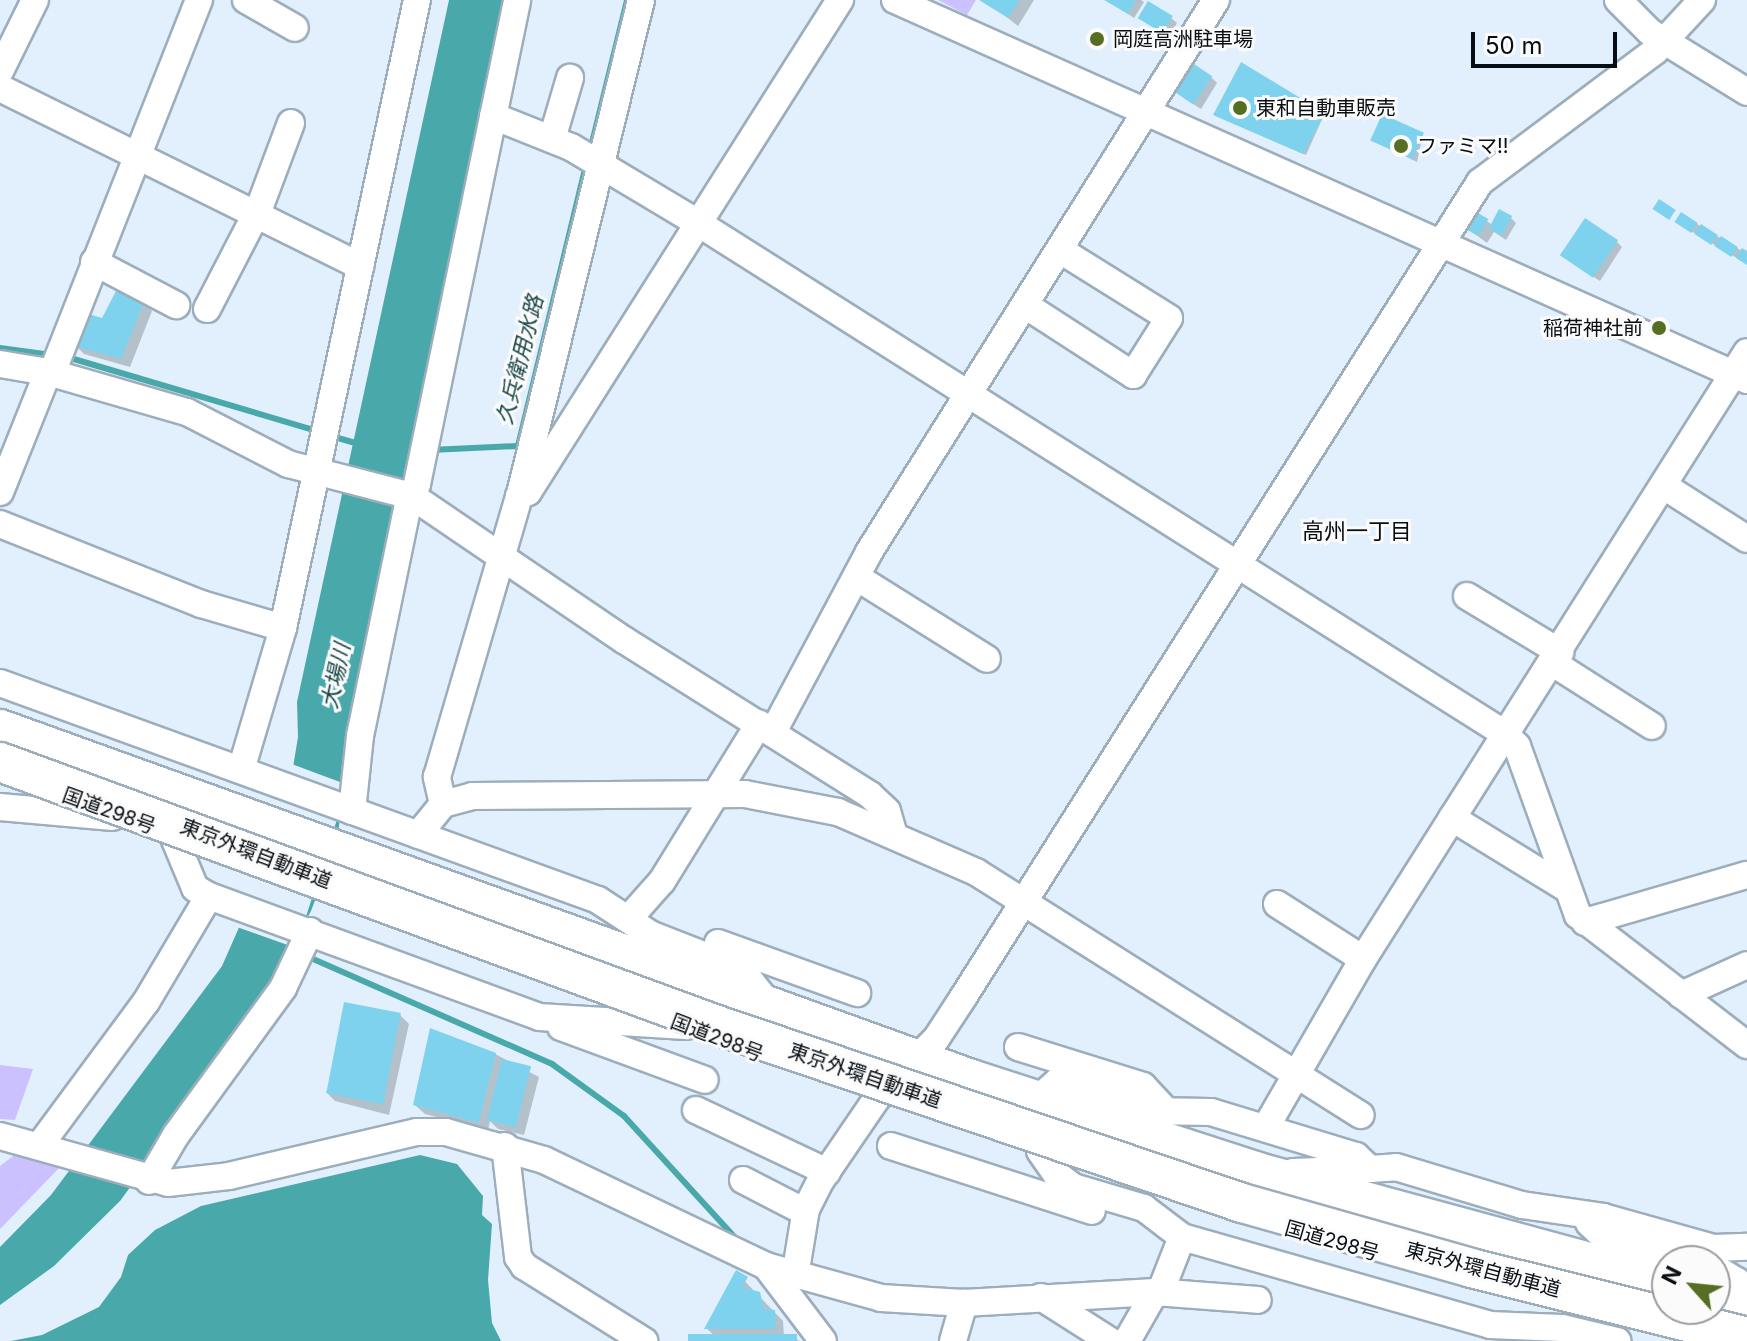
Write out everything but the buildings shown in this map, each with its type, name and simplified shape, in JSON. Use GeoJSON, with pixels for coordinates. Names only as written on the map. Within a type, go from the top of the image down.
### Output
{"type":"FeatureCollection","features":[{"type":"Feature","properties":{"kind":"highway","name":"国道298号"},"geometry":{"type":"LineString","coordinates":[[0,729],[772,1009],[1037,1100],[1258,1172],[1651,1279]]}},
{"type":"Feature","properties":{"kind":"highway","name":"東京外環自動車道"},"geometry":{"type":"LineString","coordinates":[[0,739],[996,1100],[1445,1237],[1651,1290]]}},
{"type":"Feature","properties":{"kind":"highway","name":"東京外環自動車道"},"geometry":{"type":"LineString","coordinates":[[0,762],[714,1024],[1242,1203],[1471,1268],[1735,1310]]}},
{"type":"Feature","properties":{"kind":"highway","name":"国道298号"},"geometry":{"type":"LineString","coordinates":[[0,772],[172,833],[877,1098],[1314,1237],[1723,1341]]}},
{"type":"Feature","properties":{"kind":"street"},"geometry":{"type":"LineString","coordinates":[[0,71],[35,0]]}},
{"type":"Feature","properties":{"kind":"street"},"geometry":{"type":"LineString","coordinates":[[0,492],[62,348],[199,0]]}},
{"type":"Feature","properties":{"kind":"street"},"geometry":{"type":"LineString","coordinates":[[246,0],[295,28]]}},
{"type":"Feature","properties":{"kind":"street"},"geometry":{"type":"LineString","coordinates":[[250,774],[417,0]]}},
{"type":"Feature","properties":{"kind":"street"},"geometry":{"type":"LineString","coordinates":[[352,811],[360,736],[407,494],[517,0]]}},
{"type":"Feature","properties":{"kind":"street"},"geometry":{"type":"LineString","coordinates":[[443,804],[437,777],[519,496],[641,0]]}},
{"type":"Feature","properties":{"kind":"street"},"geometry":{"type":"LineString","coordinates":[[519,496],[528,492],[840,0]]}},
{"type":"Feature","properties":{"kind":"street"},"geometry":{"type":"LineString","coordinates":[[895,0],[1439,244],[1743,369],[1664,486],[1363,959],[1295,1070],[1266,1127]]}},
{"type":"Feature","properties":{"kind":"street"},"geometry":{"type":"LineString","coordinates":[[630,917],[662,881],[717,793],[766,728],[967,396],[1216,0]]}},
{"type":"Feature","properties":{"kind":"street"},"geometry":{"type":"LineString","coordinates":[[1618,0],[1665,42],[1747,92]]}},
{"type":"Feature","properties":{"kind":"street"},"geometry":{"type":"LineString","coordinates":[[795,1276],[805,1212],[827,1172],[877,1098],[914,1057],[936,1039],[1439,244],[1492,170],[1665,42],[1702,0]]}},
{"type":"Feature","properties":{"kind":"street"},"geometry":{"type":"LineString","coordinates":[[552,139],[570,78]]}},
{"type":"Feature","properties":{"kind":"street"},"geometry":{"type":"LineString","coordinates":[[0,88],[360,266]]}},
{"type":"Feature","properties":{"kind":"street"},"geometry":{"type":"LineString","coordinates":[[493,116],[552,139],[602,165],[698,223],[1505,734],[1517,746],[1566,888],[1585,922],[1747,1045]]}},
{"type":"Feature","properties":{"kind":"street"},"geometry":{"type":"LineString","coordinates":[[207,309],[256,214],[291,123]]}},
{"type":"Feature","properties":{"kind":"street"},"geometry":{"type":"LineString","coordinates":[[1025,305],[1133,375],[1169,318],[1060,250]]}},
{"type":"Feature","properties":{"kind":"street"},"geometry":{"type":"LineString","coordinates":[[94,262],[176,305]]}},
{"type":"Feature","properties":{"kind":"street"},"geometry":{"type":"LineString","coordinates":[[0,364],[50,372],[187,412],[407,494],[502,559],[870,795],[887,811],[893,832]]}},
{"type":"Feature","properties":{"kind":"street"},"geometry":{"type":"LineString","coordinates":[[1664,486],[1747,539]]}},
{"type":"Feature","properties":{"kind":"street"},"geometry":{"type":"LineString","coordinates":[[0,524],[201,604],[283,628]]}},
{"type":"Feature","properties":{"kind":"street"},"geometry":{"type":"LineString","coordinates":[[858,578],[987,659]]}},
{"type":"Feature","properties":{"kind":"street"},"geometry":{"type":"LineString","coordinates":[[1467,596],[1652,726]]}},
{"type":"Feature","properties":{"kind":"street"},"geometry":{"type":"LineString","coordinates":[[0,683],[598,900],[630,917],[650,934],[742,970],[772,1009]]}},
{"type":"Feature","properties":{"kind":"street"},"geometry":{"type":"LineString","coordinates":[[418,835],[443,804],[472,796],[717,793],[788,800],[893,832],[1024,901],[1295,1070],[1361,1115]]}},
{"type":"Feature","properties":{"kind":"street"},"geometry":{"type":"LineString","coordinates":[[0,807],[132,820]]}},
{"type":"Feature","properties":{"kind":"street"},"geometry":{"type":"LineString","coordinates":[[1452,818],[1566,888]]}},
{"type":"Feature","properties":{"kind":"street"},"geometry":{"type":"LineString","coordinates":[[172,833],[195,888],[209,896],[705,1080]]}},
{"type":"Feature","properties":{"kind":"street"},"geometry":{"type":"LineString","coordinates":[[1585,922],[1747,875]]}},
{"type":"Feature","properties":{"kind":"street"},"geometry":{"type":"LineString","coordinates":[[50,1148],[146,1002],[209,896]]}},
{"type":"Feature","properties":{"kind":"street"},"geometry":{"type":"LineString","coordinates":[[1277,904],[1363,959]]}},
{"type":"Feature","properties":{"kind":"street"},"geometry":{"type":"LineString","coordinates":[[630,917],[658,921],[857,993]]}},
{"type":"Feature","properties":{"kind":"street"},"geometry":{"type":"LineString","coordinates":[[146,1180],[283,988],[310,931]]}},
{"type":"Feature","properties":{"kind":"street"},"geometry":{"type":"LineString","coordinates":[[1681,995],[1747,965]]}},
{"type":"Feature","properties":{"kind":"street"},"geometry":{"type":"LineString","coordinates":[[539,1017],[686,1026]]}},
{"type":"Feature","properties":{"kind":"street"},"geometry":{"type":"LineString","coordinates":[[1018,1047],[1143,1086],[1166,1111]]}},
{"type":"Feature","properties":{"kind":"street"},"geometry":{"type":"LineString","coordinates":[[1037,1100],[1058,1081],[1144,1111],[1211,1112],[1356,1156],[1370,1169]]}},
{"type":"Feature","properties":{"kind":"street"},"geometry":{"type":"LineString","coordinates":[[696,1110],[827,1172]]}},
{"type":"Feature","properties":{"kind":"street"},"geometry":{"type":"LineString","coordinates":[[0,1136],[50,1148],[146,1180],[229,1176],[417,1132],[446,1132],[505,1146],[766,1266],[881,1298],[964,1303],[1158,1292],[1258,1300]]}},
{"type":"Feature","properties":{"kind":"street"},"geometry":{"type":"LineString","coordinates":[[505,1146],[518,1257],[524,1266],[644,1341]]}},
{"type":"Feature","properties":{"kind":"street"},"geometry":{"type":"LineString","coordinates":[[891,1146],[1131,1223],[1158,1220]]}},
{"type":"Feature","properties":{"kind":"street"},"geometry":{"type":"LineString","coordinates":[[1040,1151],[1056,1174],[1073,1187],[1144,1208],[1182,1237],[1488,1333],[1568,1334],[1617,1341]]}},
{"type":"Feature","properties":{"kind":"street"},"geometry":{"type":"LineString","coordinates":[[1258,1172],[1396,1167],[1584,1218],[1603,1217],[1714,1248],[1747,1247]]}},
{"type":"Feature","properties":{"kind":"street"},"geometry":{"type":"LineString","coordinates":[[743,1180],[805,1212]]}},
{"type":"Feature","properties":{"kind":"street"},"geometry":{"type":"LineString","coordinates":[[1584,1218],[1603,1236],[1651,1250]]}},
{"type":"Feature","properties":{"kind":"street"},"geometry":{"type":"LineString","coordinates":[[1127,1341],[1158,1292],[1182,1237]]}},
{"type":"Feature","properties":{"kind":"street"},"geometry":{"type":"LineString","coordinates":[[766,1266],[823,1341]]}},
{"type":"Feature","properties":{"kind":"street"},"geometry":{"type":"LineString","coordinates":[[1731,1277],[1737,1281],[1735,1310]]}},
{"type":"Feature","properties":{"kind":"street"},"geometry":{"type":"LineString","coordinates":[[1041,1297],[1110,1341]]}},
{"type":"Feature","properties":{"kind":"street"},"geometry":{"type":"LineString","coordinates":[[953,1341],[964,1303]]}},
{"type":"Feature","properties":{"kind":"shaded area"},"geometry":{"type":"Polygon","coordinates":[[[938,0],[976,0],[967,15],[938,0]]]}},
{"type":"Feature","properties":{"kind":"shaded area"},"geometry":{"type":"Polygon","coordinates":[[[0,1065],[33,1069],[15,1120],[0,1119],[0,1065]]]}},
{"type":"Feature","properties":{"kind":"shaded area"},"geometry":{"type":"Polygon","coordinates":[[[21,1150],[63,1164],[0,1229],[0,1166],[21,1150]]]}},
{"type":"Feature","properties":{"kind":"water","name":"大場川"},"geometry":{"type":"Polygon","coordinates":[[[449,0],[506,0],[372,621],[336,844],[311,911],[270,987],[198,1095],[120,1201],[54,1266],[0,1305],[0,1247],[51,1195],[222,966],[283,828],[298,737],[297,702],[449,0]]]}},
{"type":"Feature","properties":{"kind":"water"},"geometry":{"type":"Polygon","coordinates":[[[420,1155],[457,1164],[483,1196],[482,1215],[492,1224],[488,1280],[492,1323],[501,1341],[11,1341],[42,1335],[99,1307],[121,1277],[128,1255],[155,1230],[201,1206],[420,1155]]]}},
{"type":"Feature","properties":{"kind":"pier"},"geometry":{"type":"Polygon","coordinates":[[[289,763],[348,785],[296,948],[237,927],[279,827],[289,763]]]}},
{"type":"Feature","properties":{"kind":"waterway","name":"久兵衛用水路"},"geometry":{"type":"LineString","coordinates":[[590,151],[627,0]]}},
{"type":"Feature","properties":{"kind":"waterway","name":"久兵衛用水路"},"geometry":{"type":"LineString","coordinates":[[430,450],[518,446],[586,165]]}},
{"type":"Feature","properties":{"kind":"waterway","name":"久兵衛用水路"},"geometry":{"type":"LineString","coordinates":[[0,348],[52,355]]}},
{"type":"Feature","properties":{"kind":"waterway","name":"久兵衛用水路"},"geometry":{"type":"LineString","coordinates":[[67,357],[317,431]]}},
{"type":"Feature","properties":{"kind":"waterway","name":"久兵衛用水路"},"geometry":{"type":"LineString","coordinates":[[331,436],[359,444]]}},
{"type":"Feature","properties":{"kind":"waterway"},"geometry":{"type":"LineString","coordinates":[[304,955],[552,1064],[624,1116],[738,1241]]}},
{"type":"Feature","properties":{"kind":"place","name":"岡庭高洲駐車場"},"geometry":{"type":"Point","coordinates":[1097,39]}},
{"type":"Feature","properties":{"kind":"place","name":"東和自動車販売"},"geometry":{"type":"Point","coordinates":[1240,108]}},
{"type":"Feature","properties":{"kind":"place","name":"ファミマ!!"},"geometry":{"type":"Point","coordinates":[1401,146]}},
{"type":"Feature","properties":{"kind":"place","name":"稲荷神社前"},"geometry":{"type":"Point","coordinates":[1659,328]}},
{"type":"Feature","properties":{"kind":"district","name":"高州一丁目"},"geometry":{"type":"Point","coordinates":[1357,532]}}]}
